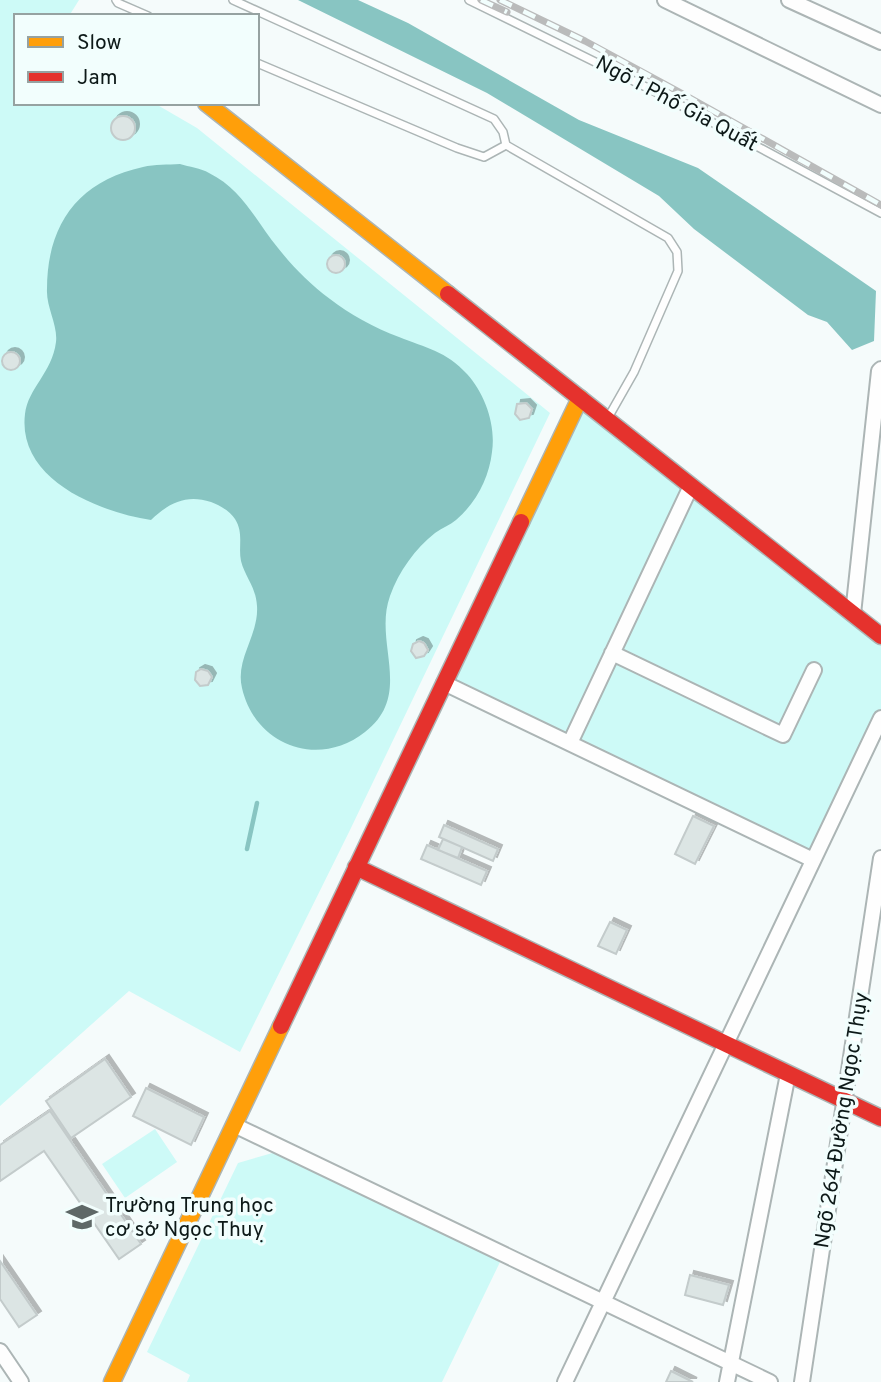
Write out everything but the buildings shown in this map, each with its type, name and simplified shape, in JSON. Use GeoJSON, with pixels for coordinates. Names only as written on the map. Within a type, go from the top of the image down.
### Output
{"type":"FeatureCollection","features":[{"type":"Feature","properties":{"kind":"street"},"geometry":{"type":"LineString","coordinates":[[665,0],[881,105]]}},
{"type":"Feature","properties":{"kind":"street"},"geometry":{"type":"LineString","coordinates":[[789,0],[881,42]]}},
{"type":"Feature","properties":{"kind":"street"},"geometry":{"type":"LineString","coordinates":[[209,105],[881,636]]}},
{"type":"Feature","properties":{"kind":"street"},"geometry":{"type":"LineString","coordinates":[[853,614],[877,385],[881,369]]}},
{"type":"Feature","properties":{"kind":"street"},"geometry":{"type":"LineString","coordinates":[[112,1382],[580,398]]}},
{"type":"Feature","properties":{"kind":"street"},"geometry":{"type":"LineString","coordinates":[[570,743],[691,486]]}},
{"type":"Feature","properties":{"kind":"street"},"geometry":{"type":"LineString","coordinates":[[612,653],[783,735],[814,670]]}},
{"type":"Feature","properties":{"kind":"street"},"geometry":{"type":"LineString","coordinates":[[444,683],[813,860]]}},
{"type":"Feature","properties":{"kind":"street"},"geometry":{"type":"LineString","coordinates":[[565,1382],[881,718]]}},
{"type":"Feature","properties":{"kind":"street","name":"Ngõ 264 Đường Ngọc Thụy"},"geometry":{"type":"LineString","coordinates":[[802,1382],[881,858]]}},
{"type":"Feature","properties":{"kind":"street"},"geometry":{"type":"LineString","coordinates":[[356,867],[881,1118]]}},
{"type":"Feature","properties":{"kind":"street"},"geometry":{"type":"LineString","coordinates":[[727,1382],[788,1074]]}},
{"type":"Feature","properties":{"kind":"street"},"geometry":{"type":"LineString","coordinates":[[234,1125],[770,1382]]}},
{"type":"Feature","properties":{"kind":"street"},"geometry":{"type":"LineString","coordinates":[[0,1351],[6,1371],[21,1382]]}},
{"type":"Feature","properties":{"kind":"lane"},"geometry":{"type":"LineString","coordinates":[[116,0],[143,14]]}},
{"type":"Feature","properties":{"kind":"lane"},"geometry":{"type":"LineString","coordinates":[[233,0],[494,119],[503,132],[506,145],[668,238],[677,252],[678,271],[634,372],[607,420]]}},
{"type":"Feature","properties":{"kind":"lane","name":"Ngõ 1 Phố Gia Quất"},"geometry":{"type":"LineString","coordinates":[[469,0],[654,91],[881,213]]}},
{"type":"Feature","properties":{"kind":"lane"},"geometry":{"type":"LineString","coordinates":[[259,64],[484,157],[506,145]]}},
{"type":"Feature","properties":{"kind":"shaded area"},"geometry":{"type":"Polygon","coordinates":[[[0,0],[79,0],[70,14],[14,14],[14,105],[157,105],[197,128],[550,413],[240,1052],[129,991],[0,1106],[0,0]]]}},
{"type":"Feature","properties":{"kind":"shaded area"},"geometry":{"type":"Polygon","coordinates":[[[298,0],[358,0],[408,23],[579,120],[698,168],[876,291],[874,341],[852,350],[827,322],[808,315],[694,229],[659,196],[487,93],[298,0]]]}},
{"type":"Feature","properties":{"kind":"shaded area"},"geometry":{"type":"Polygon","coordinates":[[[180,164],[206,171],[231,188],[290,262],[337,305],[381,329],[443,355],[459,366],[479,391],[491,421],[492,452],[480,489],[470,506],[454,522],[435,533],[414,553],[390,596],[386,614],[390,667],[387,701],[379,717],[365,732],[347,743],[328,749],[291,745],[274,737],[260,724],[249,708],[241,677],[244,657],[255,627],[257,606],[255,593],[241,561],[239,530],[230,513],[211,502],[194,499],[171,505],[151,520],[108,509],[65,489],[34,457],[26,437],[27,405],[50,363],[56,342],[47,289],[48,266],[60,226],[84,195],[101,183],[143,167],[180,164]]]}},
{"type":"Feature","properties":{"kind":"shaded area"},"geometry":{"type":"Polygon","coordinates":[[[580,398],[881,634],[881,718],[813,860],[444,683],[580,398]]]}},
{"type":"Feature","properties":{"kind":"shaded area"},"geometry":{"type":"Polygon","coordinates":[[[155,1129],[177,1162],[125,1198],[102,1164],[155,1129]]]}},
{"type":"Feature","properties":{"kind":"shaded area"},"geometry":{"type":"Polygon","coordinates":[[[276,1152],[501,1260],[442,1382],[187,1382],[190,1375],[147,1352],[238,1163],[276,1152]]]}},
{"type":"Feature","properties":{"kind":"waterway"},"geometry":{"type":"LineString","coordinates":[[247,849],[257,803]]}},
{"type":"Feature","properties":{"kind":"railway"},"geometry":{"type":"LineString","coordinates":[[481,0],[507,12]]}},
{"type":"Feature","properties":{"kind":"railway"},"geometry":{"type":"LineString","coordinates":[[500,0],[585,41],[881,205]]}},
{"type":"Feature","properties":{"kind":"traffic: slow"},"geometry":{"type":"LineString","coordinates":[[209,105],[448,294]]}},
{"type":"Feature","properties":{"kind":"traffic: slow"},"geometry":{"type":"LineString","coordinates":[[521,522],[580,398]]}},
{"type":"Feature","properties":{"kind":"traffic: slow"},"geometry":{"type":"LineString","coordinates":[[112,1382],[281,1026]]}},
{"type":"Feature","properties":{"kind":"traffic: jam"},"geometry":{"type":"LineString","coordinates":[[448,294],[881,636]]}},
{"type":"Feature","properties":{"kind":"traffic: jam"},"geometry":{"type":"LineString","coordinates":[[281,1026],[521,522]]}},
{"type":"Feature","properties":{"kind":"traffic: jam"},"geometry":{"type":"LineString","coordinates":[[356,867],[881,1118]]}},
{"type":"Feature","properties":{"kind":"place","name":"Trường Trung học cơ sở Ngọc Thuỵ"},"geometry":{"type":"Point","coordinates":[82,1217]}}]}
